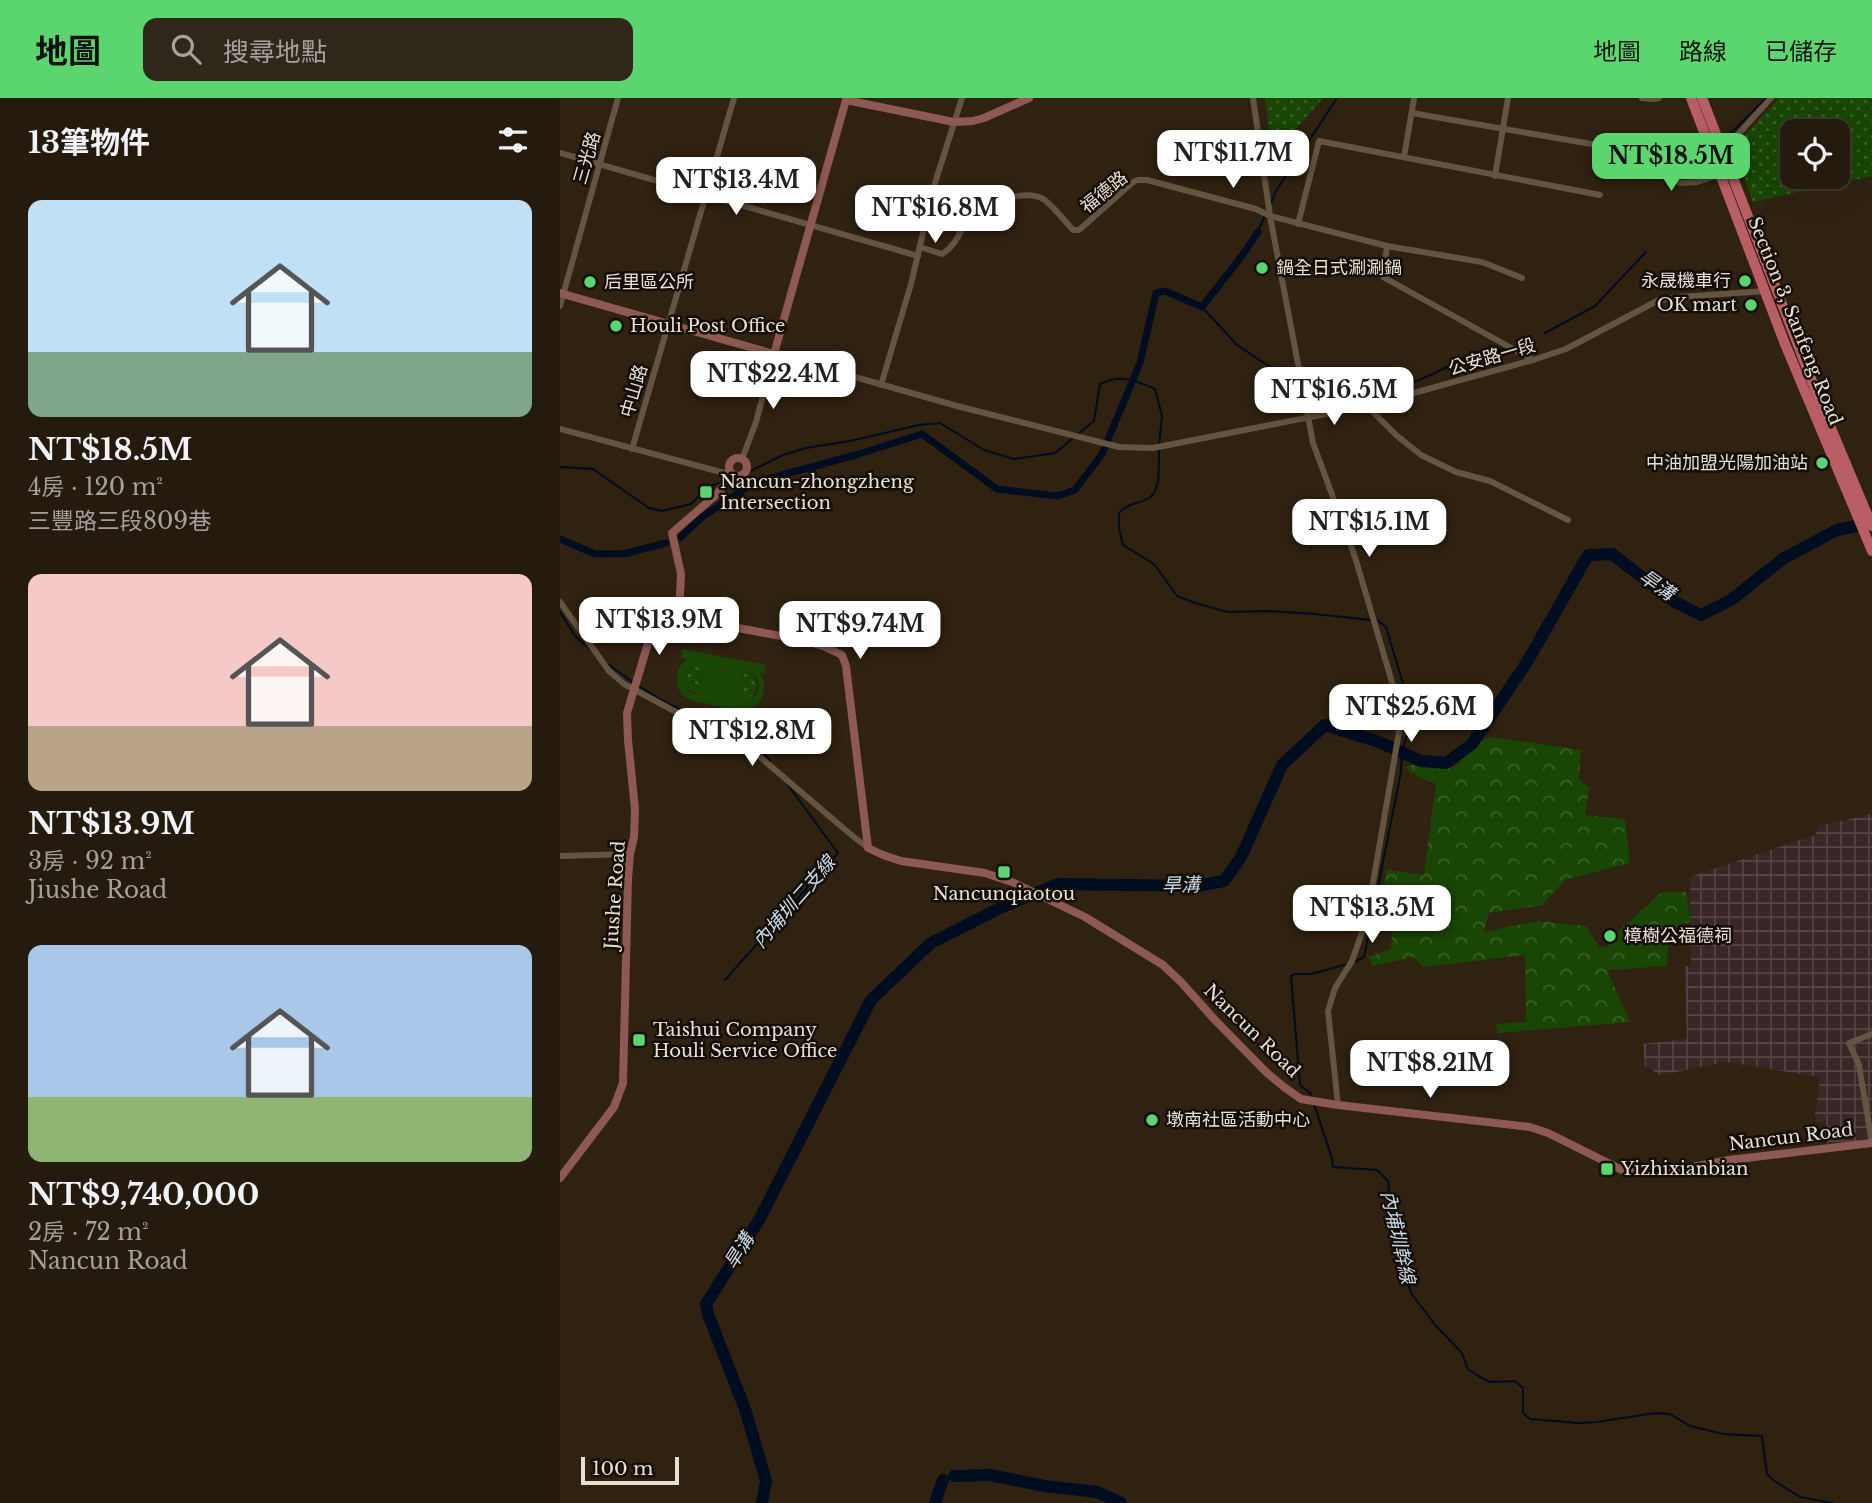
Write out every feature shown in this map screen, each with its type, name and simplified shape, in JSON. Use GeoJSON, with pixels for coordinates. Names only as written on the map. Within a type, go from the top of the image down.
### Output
{"type":"FeatureCollection","features":[{"type":"Feature","properties":{"kind":"main road","name":"Section 3, Sanfeng Road"},"geometry":{"type":"LineString","coordinates":[[1691,98],[1726,173],[1770,290],[1785,344],[1862,514]]}},
{"type":"Feature","properties":{"kind":"main road","name":"Section 3, Sanfeng Road"},"geometry":{"type":"LineString","coordinates":[[1702,98],[1718,153]]}},
{"type":"Feature","properties":{"kind":"main road"},"geometry":{"type":"LineString","coordinates":[[1862,514],[1872,526]]}},
{"type":"Feature","properties":{"kind":"main road"},"geometry":{"type":"LineString","coordinates":[[1862,514],[1872,551]]}},
{"type":"Feature","properties":{"kind":"street","name":"三光路"},"geometry":{"type":"LineString","coordinates":[[560,306],[618,98]]}},
{"type":"Feature","properties":{"kind":"street","name":"中山路"},"geometry":{"type":"LineString","coordinates":[[632,449],[734,98]]}},
{"type":"Feature","properties":{"kind":"street"},"geometry":{"type":"LineString","coordinates":[[881,385],[918,256],[934,186],[962,98]]}},
{"type":"Feature","properties":{"kind":"street"},"geometry":{"type":"LineString","coordinates":[[742,459],[756,422],[844,99],[954,121],[973,121],[1029,98]]}},
{"type":"Feature","properties":{"kind":"street"},"geometry":{"type":"LineString","coordinates":[[1253,98],[1270,216],[1313,443],[1358,569],[1398,707],[1401,726],[1367,918],[1352,961],[1335,988],[1328,1011],[1338,1105]]}},
{"type":"Feature","properties":{"kind":"street"},"geometry":{"type":"LineString","coordinates":[[1404,157],[1414,98]]}},
{"type":"Feature","properties":{"kind":"street"},"geometry":{"type":"LineString","coordinates":[[1495,176],[1508,98]]}},
{"type":"Feature","properties":{"kind":"street"},"geometry":{"type":"LineString","coordinates":[[1642,98],[1659,98]]}},
{"type":"Feature","properties":{"kind":"street"},"geometry":{"type":"LineString","coordinates":[[1718,153],[1771,98]]}},
{"type":"Feature","properties":{"kind":"street"},"geometry":{"type":"LineString","coordinates":[[1412,113],[1620,149],[1680,183],[1697,182],[1726,173]]}},
{"type":"Feature","properties":{"kind":"street"},"geometry":{"type":"LineString","coordinates":[[1298,224],[1319,141],[1601,195]]}},
{"type":"Feature","properties":{"kind":"street"},"geometry":{"type":"LineString","coordinates":[[560,153],[918,256]]}},
{"type":"Feature","properties":{"kind":"street","name":"福德路"},"geometry":{"type":"LineString","coordinates":[[920,247],[942,254],[957,241],[967,221],[979,208],[1025,195],[1044,199],[1073,230],[1079,230],[1138,180],[1147,180],[1256,209],[1298,224],[1387,246],[1482,262],[1522,278]]}},
{"type":"Feature","properties":{"kind":"street"},"geometry":{"type":"LineString","coordinates":[[1387,246],[1383,277],[1533,360]]}},
{"type":"Feature","properties":{"kind":"street","name":"公安路一段"},"geometry":{"type":"LineString","coordinates":[[774,354],[1119,447],[1153,448],[1367,406],[1533,360],[1566,349],[1657,300],[1770,290]]}},
{"type":"Feature","properties":{"kind":"street"},"geometry":{"type":"LineString","coordinates":[[562,294],[774,354]]}},
{"type":"Feature","properties":{"kind":"street"},"geometry":{"type":"LineString","coordinates":[[1367,406],[1421,455],[1456,472],[1489,481],[1567,520]]}},
{"type":"Feature","properties":{"kind":"street"},"geometry":{"type":"LineString","coordinates":[[560,429],[732,475],[742,475],[748,469],[742,459],[736,458],[729,462],[732,475]]}},
{"type":"Feature","properties":{"kind":"street"},"geometry":{"type":"LineString","coordinates":[[732,475],[717,494],[672,533],[681,574],[679,617],[797,639],[823,646],[842,655],[846,666],[868,848]]}},
{"type":"Feature","properties":{"kind":"street"},"geometry":{"type":"LineString","coordinates":[[560,602],[609,671],[634,690],[760,757],[868,848]]}},
{"type":"Feature","properties":{"kind":"street","name":"Jiushe Road"},"geometry":{"type":"LineString","coordinates":[[560,1178],[614,1107],[622,1083],[630,854],[635,809],[627,713],[652,631],[662,621],[679,617]]}},
{"type":"Feature","properties":{"kind":"street","name":"Nancun Road"},"geometry":{"type":"LineString","coordinates":[[868,848],[901,861],[985,873],[1043,896],[1085,917],[1163,965],[1284,1087],[1301,1098],[1338,1105],[1530,1127],[1548,1133],[1622,1170],[1642,1173],[1872,1143]]}},
{"type":"Feature","properties":{"kind":"street"},"geometry":{"type":"LineString","coordinates":[[560,856],[630,854]]}},
{"type":"Feature","properties":{"kind":"street"},"geometry":{"type":"LineString","coordinates":[[1872,1034],[1849,1043],[1859,1065],[1872,1143]]}},
{"type":"Feature","properties":{"kind":"shaded area"},"geometry":{"type":"Polygon","coordinates":[[[1872,812],[1872,1139],[1827,1144],[1826,1122],[1817,1123],[1815,1115],[1820,1077],[1727,1062],[1660,1075],[1645,1066],[1643,1044],[1687,1039],[1685,966],[1691,966],[1690,877],[1815,835],[1819,826],[1872,812]]]}},
{"type":"Feature","properties":{"kind":"green space"},"geometry":{"type":"Polygon","coordinates":[[[1265,98],[1323,98],[1272,157],[1265,98]]]}},
{"type":"Feature","properties":{"kind":"green space"},"geometry":{"type":"Polygon","coordinates":[[[1779,98],[1872,98],[1872,176],[1850,181],[1850,119],[1780,119],[1780,189],[1812,189],[1753,202],[1734,147],[1779,98]]]}},
{"type":"Feature","properties":{"kind":"green space"},"geometry":{"type":"Polygon","coordinates":[[[682,649],[766,665],[765,673],[760,673],[764,685],[760,701],[755,706],[741,710],[688,699],[681,693],[677,683],[679,669],[688,659],[681,658],[682,649]],[[698,664],[686,675],[686,684],[698,695],[703,665],[698,664]],[[744,671],[739,700],[752,698],[758,688],[756,678],[744,671]]]}},
{"type":"Feature","properties":{"kind":"green space"},"geometry":{"type":"Polygon","coordinates":[[[703,664],[699,694],[689,688],[685,679],[688,670],[703,664]]]}},
{"type":"Feature","properties":{"kind":"green space"},"geometry":{"type":"Polygon","coordinates":[[[744,671],[755,679],[757,686],[750,699],[739,701],[744,671]]]}},
{"type":"Feature","properties":{"kind":"green space"},"geometry":{"type":"Polygon","coordinates":[[[1491,737],[1581,750],[1579,779],[1589,788],[1585,815],[1625,819],[1630,863],[1565,880],[1542,905],[1489,913],[1484,932],[1537,921],[1586,926],[1599,948],[1609,946],[1610,939],[1662,892],[1686,892],[1691,922],[1678,925],[1668,938],[1667,966],[1607,970],[1630,1022],[1498,1033],[1495,1024],[1526,1022],[1525,955],[1424,967],[1413,957],[1372,966],[1369,957],[1391,949],[1392,931],[1380,907],[1387,870],[1424,875],[1436,784],[1411,773],[1406,767],[1432,760],[1441,769],[1454,767],[1482,740],[1491,737]]]}},
{"type":"Feature","properties":{"kind":"waterway"},"geometry":{"type":"LineString","coordinates":[[1271,203],[1276,191],[1337,98]]}},
{"type":"Feature","properties":{"kind":"waterway"},"geometry":{"type":"LineString","coordinates":[[1723,138],[1766,98]]}},
{"type":"Feature","properties":{"kind":"waterway"},"geometry":{"type":"LineString","coordinates":[[1693,166],[1707,149]]}},
{"type":"Feature","properties":{"kind":"waterway"},"geometry":{"type":"LineString","coordinates":[[1258,232],[1265,215]]}},
{"type":"Feature","properties":{"kind":"waterway"},"geometry":{"type":"LineString","coordinates":[[764,480],[922,434],[997,489],[1058,496],[1075,490],[1102,454],[1140,363],[1156,293],[1165,291],[1202,307],[1258,232]]}},
{"type":"Feature","properties":{"kind":"waterway"},"geometry":{"type":"LineString","coordinates":[[1545,333],[1595,306],[1646,252]]}},
{"type":"Feature","properties":{"kind":"waterway"},"geometry":{"type":"LineString","coordinates":[[1202,307],[1237,345],[1267,365],[1298,378]]}},
{"type":"Feature","properties":{"kind":"waterway"},"geometry":{"type":"LineString","coordinates":[[1303,379],[1350,395],[1382,395],[1431,375],[1476,352],[1506,349]]}},
{"type":"Feature","properties":{"kind":"waterway"},"geometry":{"type":"LineString","coordinates":[[1078,434],[1094,421],[1100,384],[1115,379],[1128,379],[1155,389],[1162,416],[1159,445]]}},
{"type":"Feature","properties":{"kind":"waterway"},"geometry":{"type":"LineString","coordinates":[[732,480],[783,455],[806,448],[919,425],[940,423],[984,450],[1014,459],[1055,453],[1073,438]]}},
{"type":"Feature","properties":{"kind":"waterway"},"geometry":{"type":"LineString","coordinates":[[1159,450],[1156,489],[1149,498],[1119,513],[1119,528],[1123,545],[1154,564],[1177,596],[1228,612],[1269,611],[1371,620]]}},
{"type":"Feature","properties":{"kind":"waterway"},"geometry":{"type":"LineString","coordinates":[[560,467],[593,469],[649,508],[662,511],[691,504],[709,486],[720,483]]}},
{"type":"Feature","properties":{"kind":"waterway"},"geometry":{"type":"LineString","coordinates":[[681,537],[702,517],[746,488]]}},
{"type":"Feature","properties":{"kind":"waterway","name":"旱溝"},"geometry":{"type":"LineString","coordinates":[[762,1503],[766,1481],[745,1409],[706,1304],[759,1220],[871,1000],[931,943],[1002,907],[1058,884],[1197,886],[1224,881],[1241,857],[1282,765],[1325,725],[1379,742],[1421,761],[1446,763],[1472,744],[1527,662],[1588,555],[1612,554],[1675,602],[1701,615],[1731,600],[1784,558],[1837,530],[1872,523]]}},
{"type":"Feature","properties":{"kind":"waterway"},"geometry":{"type":"LineString","coordinates":[[560,539],[595,554],[623,554],[666,543]]}},
{"type":"Feature","properties":{"kind":"waterway","name":"內埔圳二支線"},"geometry":{"type":"LineString","coordinates":[[560,612],[575,636],[590,649]]}},
{"type":"Feature","properties":{"kind":"waterway","name":"內埔圳幹線"},"geometry":{"type":"LineString","coordinates":[[1354,962],[1364,957],[1401,772],[1402,753],[1412,714],[1386,627],[1377,620]]}},
{"type":"Feature","properties":{"kind":"waterway","name":"內埔圳二支線"},"geometry":{"type":"LineString","coordinates":[[608,664],[634,683]]}},
{"type":"Feature","properties":{"kind":"waterway","name":"內埔圳二支線"},"geometry":{"type":"LineString","coordinates":[[639,686],[756,748],[770,761]]}},
{"type":"Feature","properties":{"kind":"waterway","name":"內埔圳二支線"},"geometry":{"type":"LineString","coordinates":[[725,980],[838,853],[788,785]]}},
{"type":"Feature","properties":{"kind":"waterway","name":"內埔圳幹線"},"geometry":{"type":"LineString","coordinates":[[1312,1099],[1311,1094],[1300,1085],[1291,976],[1311,974],[1348,964]]}},
{"type":"Feature","properties":{"kind":"waterway","name":"內埔圳幹線"},"geometry":{"type":"LineString","coordinates":[[1314,1104],[1333,1167],[1377,1170],[1388,1181],[1392,1222],[1411,1293],[1436,1326],[1462,1353],[1468,1369],[1490,1382],[1515,1381],[1523,1388],[1523,1413],[1530,1419],[1578,1423],[1656,1413],[1670,1414],[1690,1426],[1723,1434],[1762,1436],[1767,1474],[1773,1480],[1800,1497],[1832,1503]]}},
{"type":"Feature","properties":{"kind":"waterway"},"geometry":{"type":"LineString","coordinates":[[954,1476],[989,1475],[1045,1486],[1097,1492],[1121,1503]]}},
{"type":"Feature","properties":{"kind":"waterway"},"geometry":{"type":"LineString","coordinates":[[935,1503],[943,1480]]}},
{"type":"Feature","properties":{"kind":"place","name":"鍋全日式涮涮鍋"},"geometry":{"type":"Point","coordinates":[1262,268]}},
{"type":"Feature","properties":{"kind":"place","name":"永晟機車行"},"geometry":{"type":"Point","coordinates":[1745,281]}},
{"type":"Feature","properties":{"kind":"place","name":"后里區公所"},"geometry":{"type":"Point","coordinates":[590,282]}},
{"type":"Feature","properties":{"kind":"place","name":"OK mart"},"geometry":{"type":"Point","coordinates":[1751,305]}},
{"type":"Feature","properties":{"kind":"place","name":"Houli Post Office"},"geometry":{"type":"Point","coordinates":[616,326]}},
{"type":"Feature","properties":{"kind":"place","name":"中油加盟光陽加油站"},"geometry":{"type":"Point","coordinates":[1822,463]}},
{"type":"Feature","properties":{"kind":"place","name":"Nancun-zhongzheng Intersection"},"geometry":{"type":"Point","coordinates":[706,492]}},
{"type":"Feature","properties":{"kind":"place","name":"Nancunqiaotou"},"geometry":{"type":"Point","coordinates":[1004,872]}},
{"type":"Feature","properties":{"kind":"place","name":"樟樹公福德祠"},"geometry":{"type":"Point","coordinates":[1610,936]}},
{"type":"Feature","properties":{"kind":"place","name":"Taishui Company Houli Service Office"},"geometry":{"type":"Point","coordinates":[639,1040]}},
{"type":"Feature","properties":{"kind":"place","name":"墩南社區活動中心"},"geometry":{"type":"Point","coordinates":[1152,1120]}},
{"type":"Feature","properties":{"kind":"place","name":"Yizhixianbian"},"geometry":{"type":"Point","coordinates":[1607,1169]}}]}
